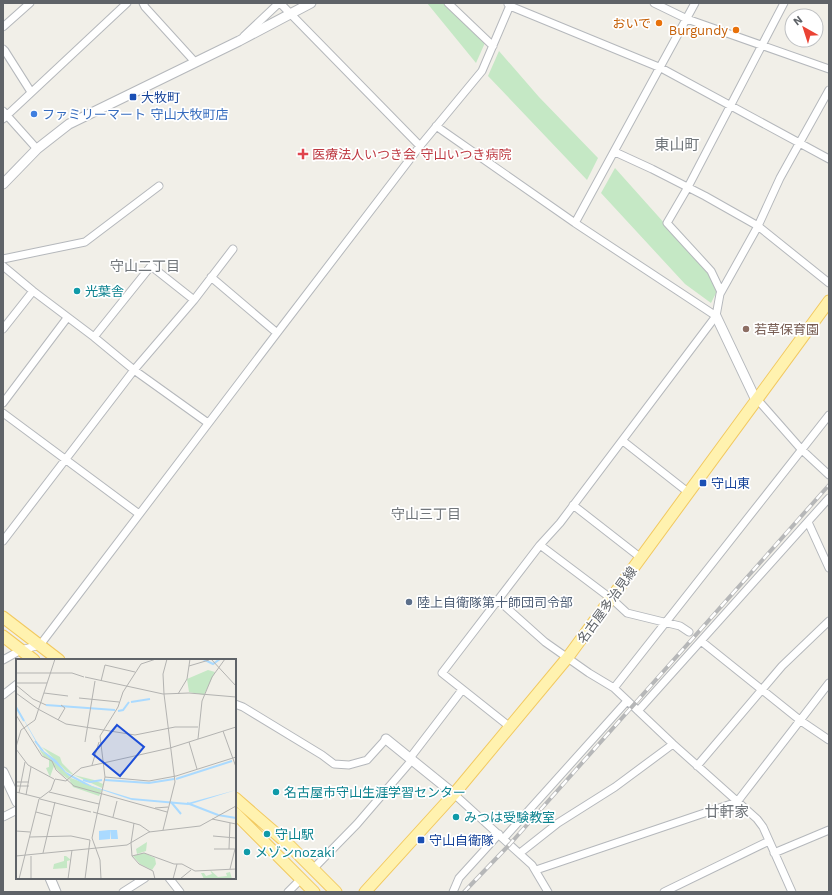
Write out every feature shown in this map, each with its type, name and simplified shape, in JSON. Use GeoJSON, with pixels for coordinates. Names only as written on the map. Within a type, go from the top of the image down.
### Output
{"type":"FeatureCollection","features":[{"type":"Feature","properties":{"kind":"main road","name":"名古屋多治見線"},"geometry":{"type":"LineString","coordinates":[[365,892],[454,794],[568,657],[829,301]]}},
{"type":"Feature","properties":{"kind":"main road"},"geometry":{"type":"LineString","coordinates":[[3,617],[58,659]]}},
{"type":"Feature","properties":{"kind":"main road"},"geometry":{"type":"LineString","coordinates":[[3,636],[33,659]]}},
{"type":"Feature","properties":{"kind":"main road"},"geometry":{"type":"LineString","coordinates":[[236,799],[288,844],[336,892]]}},
{"type":"Feature","properties":{"kind":"main road"},"geometry":{"type":"LineString","coordinates":[[236,817],[314,892]]}},
{"type":"Feature","properties":{"kind":"street"},"geometry":{"type":"LineString","coordinates":[[3,27],[30,3]]}},
{"type":"Feature","properties":{"kind":"street"},"geometry":{"type":"LineString","coordinates":[[37,149],[4,115],[127,3]]}},
{"type":"Feature","properties":{"kind":"street"},"geometry":{"type":"LineString","coordinates":[[143,3],[195,62]]}},
{"type":"Feature","properties":{"kind":"street"},"geometry":{"type":"LineString","coordinates":[[239,41],[279,3],[420,146]]}},
{"type":"Feature","properties":{"kind":"street"},"geometry":{"type":"LineString","coordinates":[[3,184],[37,149],[69,124],[239,41],[311,3]]}},
{"type":"Feature","properties":{"kind":"street"},"geometry":{"type":"LineString","coordinates":[[448,3],[493,46]]}},
{"type":"Feature","properties":{"kind":"street"},"geometry":{"type":"LineString","coordinates":[[654,3],[687,19],[829,69]]}},
{"type":"Feature","properties":{"kind":"street"},"geometry":{"type":"LineString","coordinates":[[575,223],[695,3]]}},
{"type":"Feature","properties":{"kind":"street"},"geometry":{"type":"LineString","coordinates":[[722,292],[711,271],[668,223],[784,3]]}},
{"type":"Feature","properties":{"kind":"street"},"geometry":{"type":"LineString","coordinates":[[3,660],[21,650],[40,646],[420,146],[482,71],[509,4],[660,68],[829,159]]}},
{"type":"Feature","properties":{"kind":"street"},"geometry":{"type":"LineString","coordinates":[[3,49],[31,92]]}},
{"type":"Feature","properties":{"kind":"street"},"geometry":{"type":"LineString","coordinates":[[510,727],[442,673],[540,545],[560,523],[623,441],[716,316],[722,292],[758,226],[780,178],[829,90]]}},
{"type":"Feature","properties":{"kind":"street"},"geometry":{"type":"LineString","coordinates":[[436,126],[575,223],[716,316],[754,396],[801,449],[829,474]]}},
{"type":"Feature","properties":{"kind":"street"},"geometry":{"type":"LineString","coordinates":[[615,152],[688,187],[758,226],[829,283]]}},
{"type":"Feature","properties":{"kind":"street"},"geometry":{"type":"LineString","coordinates":[[3,259],[85,242],[159,186]]}},
{"type":"Feature","properties":{"kind":"street"},"geometry":{"type":"LineString","coordinates":[[3,541],[134,370],[194,300],[233,249]]}},
{"type":"Feature","properties":{"kind":"street"},"geometry":{"type":"LineString","coordinates":[[3,266],[134,370],[208,423]]}},
{"type":"Feature","properties":{"kind":"street"},"geometry":{"type":"LineString","coordinates":[[94,337],[151,266],[194,300]]}},
{"type":"Feature","properties":{"kind":"street"},"geometry":{"type":"LineString","coordinates":[[211,277],[277,333]]}},
{"type":"Feature","properties":{"kind":"street"},"geometry":{"type":"LineString","coordinates":[[3,329],[33,291]]}},
{"type":"Feature","properties":{"kind":"street"},"geometry":{"type":"LineString","coordinates":[[3,403],[67,318]]}},
{"type":"Feature","properties":{"kind":"street"},"geometry":{"type":"LineString","coordinates":[[3,413],[139,514]]}},
{"type":"Feature","properties":{"kind":"street"},"geometry":{"type":"LineString","coordinates":[[614,688],[829,415]]}},
{"type":"Feature","properties":{"kind":"street"},"geometry":{"type":"LineString","coordinates":[[623,441],[689,493]]}},
{"type":"Feature","properties":{"kind":"street"},"geometry":{"type":"LineString","coordinates":[[638,711],[829,498]]}},
{"type":"Feature","properties":{"kind":"street"},"geometry":{"type":"LineString","coordinates":[[573,505],[641,558]]}},
{"type":"Feature","properties":{"kind":"street"},"geometry":{"type":"LineString","coordinates":[[808,522],[829,568]]}},
{"type":"Feature","properties":{"kind":"street"},"geometry":{"type":"LineString","coordinates":[[540,545],[627,613],[680,626],[689,632]]}},
{"type":"Feature","properties":{"kind":"street"},"geometry":{"type":"LineString","coordinates":[[498,600],[545,642],[589,673],[614,688],[672,744],[757,819],[763,827],[792,892]]}},
{"type":"Feature","properties":{"kind":"street"},"geometry":{"type":"LineString","coordinates":[[697,766],[782,666],[829,621]]}},
{"type":"Feature","properties":{"kind":"street"},"geometry":{"type":"LineString","coordinates":[[701,641],[801,721],[829,740]]}},
{"type":"Feature","properties":{"kind":"street"},"geometry":{"type":"LineString","coordinates":[[536,870],[737,802],[829,683]]}},
{"type":"Feature","properties":{"kind":"street"},"geometry":{"type":"LineString","coordinates":[[3,695],[16,685]]}},
{"type":"Feature","properties":{"kind":"street"},"geometry":{"type":"LineString","coordinates":[[313,869],[357,824],[411,759],[462,690]]}},
{"type":"Feature","properties":{"kind":"street"},"geometry":{"type":"LineString","coordinates":[[453,892],[459,878],[501,836],[626,701]]}},
{"type":"Feature","properties":{"kind":"street"},"geometry":{"type":"LineString","coordinates":[[236,704],[322,755],[334,764],[349,765],[367,760],[386,739],[454,794],[520,853],[536,870],[548,892]]}},
{"type":"Feature","properties":{"kind":"street"},"geometry":{"type":"LineString","coordinates":[[520,853],[563,819],[615,787],[672,744]]}},
{"type":"Feature","properties":{"kind":"street"},"geometry":{"type":"LineString","coordinates":[[3,772],[16,800]]}},
{"type":"Feature","properties":{"kind":"street"},"geometry":{"type":"LineString","coordinates":[[3,817],[16,810]]}},
{"type":"Feature","properties":{"kind":"street"},"geometry":{"type":"LineString","coordinates":[[774,853],[829,830]]}},
{"type":"Feature","properties":{"kind":"street"},"geometry":{"type":"LineString","coordinates":[[664,892],[769,842]]}},
{"type":"Feature","properties":{"kind":"street"},"geometry":{"type":"LineString","coordinates":[[50,879],[56,892]]}},
{"type":"Feature","properties":{"kind":"street"},"geometry":{"type":"LineString","coordinates":[[122,892],[143,879]]}},
{"type":"Feature","properties":{"kind":"street"},"geometry":{"type":"LineString","coordinates":[[170,879],[180,892]]}},
{"type":"Feature","properties":{"kind":"street"},"geometry":{"type":"LineString","coordinates":[[288,892],[301,879]]}},
{"type":"Feature","properties":{"kind":"green space"},"geometry":{"type":"Polygon","coordinates":[[[427,3],[450,3],[488,36],[476,63],[427,3]]]}},
{"type":"Feature","properties":{"kind":"green space"},"geometry":{"type":"Polygon","coordinates":[[[499,51],[539,97],[598,158],[587,180],[488,76],[499,51]]]}},
{"type":"Feature","properties":{"kind":"green space"},"geometry":{"type":"Polygon","coordinates":[[[615,168],[708,272],[717,291],[711,303],[685,284],[601,193],[615,168]]]}},
{"type":"Feature","properties":{"kind":"railway"},"geometry":{"type":"LineString","coordinates":[[464,892],[510,844],[829,485]]}},
{"type":"Feature","properties":{"kind":"place","name":"おいで"},"geometry":{"type":"Point","coordinates":[659,23]}},
{"type":"Feature","properties":{"kind":"place","name":"Burgundy"},"geometry":{"type":"Point","coordinates":[736,30]}},
{"type":"Feature","properties":{"kind":"place","name":"大牧町"},"geometry":{"type":"Point","coordinates":[133,97]}},
{"type":"Feature","properties":{"kind":"place","name":"ファミリーマート 守山大牧町店"},"geometry":{"type":"Point","coordinates":[34,114]}},
{"type":"Feature","properties":{"kind":"place","name":"医療法人いつき会 守山いつき病院"},"geometry":{"type":"Point","coordinates":[303,154]}},
{"type":"Feature","properties":{"kind":"place","name":"光葉舎"},"geometry":{"type":"Point","coordinates":[77,291]}},
{"type":"Feature","properties":{"kind":"place","name":"若草保育園"},"geometry":{"type":"Point","coordinates":[746,329]}},
{"type":"Feature","properties":{"kind":"place","name":"守山東"},"geometry":{"type":"Point","coordinates":[703,483]}},
{"type":"Feature","properties":{"kind":"place","name":"陸上自衛隊第十師団司令部"},"geometry":{"type":"Point","coordinates":[409,602]}},
{"type":"Feature","properties":{"kind":"place","name":"名古屋市守山生涯学習センター"},"geometry":{"type":"Point","coordinates":[276,792]}},
{"type":"Feature","properties":{"kind":"place","name":"みつは受験教室"},"geometry":{"type":"Point","coordinates":[456,817]}},
{"type":"Feature","properties":{"kind":"place","name":"守山駅"},"geometry":{"type":"Point","coordinates":[267,834]}},
{"type":"Feature","properties":{"kind":"place","name":"守山自衛隊"},"geometry":{"type":"Point","coordinates":[421,840]}},
{"type":"Feature","properties":{"kind":"place","name":"メゾンnozaki"},"geometry":{"type":"Point","coordinates":[247,852]}},
{"type":"Feature","properties":{"kind":"district","name":"東山町"},"geometry":{"type":"Point","coordinates":[677,145]}},
{"type":"Feature","properties":{"kind":"district","name":"守山二丁目"},"geometry":{"type":"Point","coordinates":[145,266]}},
{"type":"Feature","properties":{"kind":"district","name":"守山三丁目"},"geometry":{"type":"Point","coordinates":[426,514]}},
{"type":"Feature","properties":{"kind":"district","name":"廿軒家"},"geometry":{"type":"Point","coordinates":[727,812]}}]}
